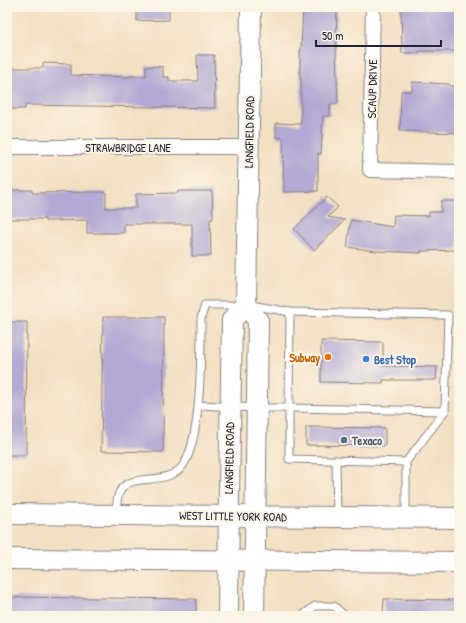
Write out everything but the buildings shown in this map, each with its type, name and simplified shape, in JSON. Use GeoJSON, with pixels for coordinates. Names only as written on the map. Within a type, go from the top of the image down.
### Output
{"type":"FeatureCollection","features":[{"type":"Feature","properties":{"kind":"street","name":"LANGFIELD ROAD"},"geometry":{"type":"LineString","coordinates":[[228,616],[232,320],[246,304],[251,7]]}},
{"type":"Feature","properties":{"kind":"street","name":"SCAUP DRIVE"},"geometry":{"type":"LineString","coordinates":[[373,7],[370,170],[459,172]]}},
{"type":"Feature","properties":{"kind":"street","name":"STRAWBRIDGE LANE"},"geometry":{"type":"LineString","coordinates":[[7,147],[249,147]]}},
{"type":"Feature","properties":{"kind":"street"},"geometry":{"type":"LineString","coordinates":[[246,304],[258,321],[254,616]]}},
{"type":"Feature","properties":{"kind":"street","name":"WEST LITTLE YORK ROAD"},"geometry":{"type":"LineString","coordinates":[[7,514],[256,515],[459,518]]}},
{"type":"Feature","properties":{"kind":"street"},"geometry":{"type":"LineString","coordinates":[[7,559],[459,562]]}},
{"type":"Feature","properties":{"kind":"lane"},"geometry":{"type":"LineString","coordinates":[[116,515],[118,496],[122,488],[130,481],[168,476],[181,469],[187,458],[199,405],[201,318],[205,305],[246,304],[290,312],[448,315],[445,412],[406,462],[406,517]]}},
{"type":"Feature","properties":{"kind":"lane"},"geometry":{"type":"LineString","coordinates":[[290,312],[289,459],[406,462]]}},
{"type":"Feature","properties":{"kind":"lane"},"geometry":{"type":"LineString","coordinates":[[199,405],[257,408],[445,412]]}},
{"type":"Feature","properties":{"kind":"lane"},"geometry":{"type":"LineString","coordinates":[[336,460],[337,517]]}},
{"type":"Feature","properties":{"kind":"lane"},"geometry":{"type":"LineString","coordinates":[[302,616],[315,606],[334,606],[343,614],[343,616]]}},
{"type":"Feature","properties":{"kind":"place","name":"Subway"},"geometry":{"type":"Point","coordinates":[328,357]}},
{"type":"Feature","properties":{"kind":"place","name":"Best Stop"},"geometry":{"type":"Point","coordinates":[366,359]}},
{"type":"Feature","properties":{"kind":"place","name":"Texaco"},"geometry":{"type":"Point","coordinates":[344,440]}}]}
